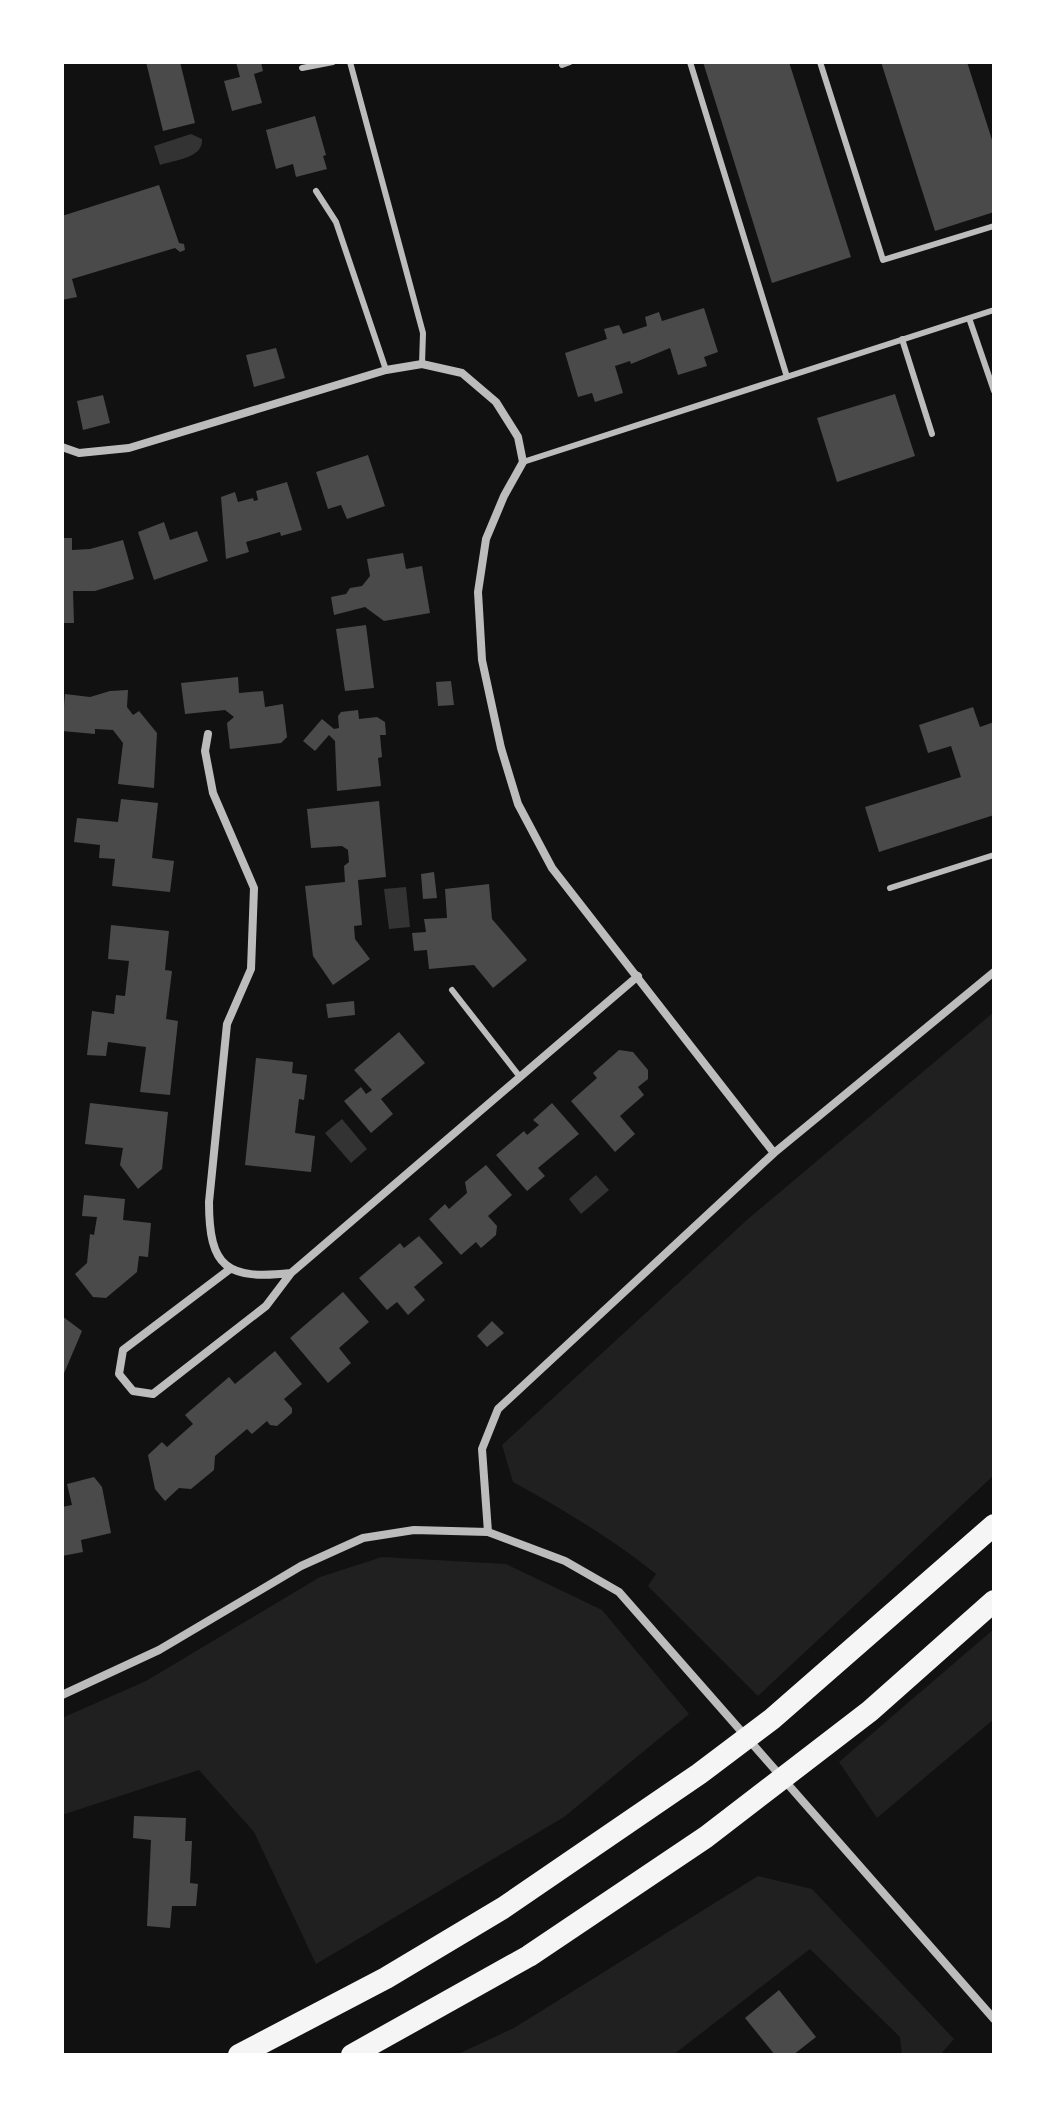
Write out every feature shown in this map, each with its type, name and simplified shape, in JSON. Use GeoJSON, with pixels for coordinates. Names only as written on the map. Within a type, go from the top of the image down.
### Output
{"type":"FeatureCollection","features":[{"type":"Feature","properties":{"kind":"highway"},"geometry":{"type":"LineString","coordinates":[[239,2055],[386,1978],[503,1908],[699,1774],[772,1719],[994,1525]]}},
{"type":"Feature","properties":{"kind":"highway"},"geometry":{"type":"LineString","coordinates":[[352,2055],[529,1956],[706,1837],[870,1711],[994,1601]]}},
{"type":"Feature","properties":{"kind":"street"},"geometry":{"type":"LineString","coordinates":[[62,447],[79,453],[129,448],[386,370],[422,364],[462,373],[496,402],[518,437],[523,462],[486,539],[478,592],[482,660],[501,748],[518,804],[552,868],[774,1153]]}},
{"type":"Feature","properties":{"kind":"street"},"geometry":{"type":"LineString","coordinates":[[208,734],[205,751],[213,793],[254,888],[251,969],[227,1024],[209,1229],[216,1253],[230,1269],[256,1277],[291,1273]]}},
{"type":"Feature","properties":{"kind":"street"},"geometry":{"type":"LineString","coordinates":[[488,1532],[482,1449],[498,1409],[774,1153],[994,972]]}},
{"type":"Feature","properties":{"kind":"street"},"geometry":{"type":"LineString","coordinates":[[230,1269],[123,1350],[119,1374],[133,1391],[153,1394],[266,1306],[291,1273],[638,976]]}},
{"type":"Feature","properties":{"kind":"street"},"geometry":{"type":"LineString","coordinates":[[62,1695],[159,1650],[301,1566],[363,1538],[414,1530],[488,1532],[565,1561],[619,1592],[994,2019]]}},
{"type":"Feature","properties":{"kind":"lane"},"geometry":{"type":"LineString","coordinates":[[302,68],[333,62]]}},
{"type":"Feature","properties":{"kind":"lane"},"geometry":{"type":"LineString","coordinates":[[350,62],[423,333],[422,364]]}},
{"type":"Feature","properties":{"kind":"lane"},"geometry":{"type":"LineString","coordinates":[[562,65],[570,62]]}},
{"type":"Feature","properties":{"kind":"lane"},"geometry":{"type":"LineString","coordinates":[[690,62],[787,377]]}},
{"type":"Feature","properties":{"kind":"lane"},"geometry":{"type":"LineString","coordinates":[[820,62],[883,260],[994,226]]}},
{"type":"Feature","properties":{"kind":"lane"},"geometry":{"type":"LineString","coordinates":[[316,191],[336,222],[386,370]]}},
{"type":"Feature","properties":{"kind":"lane"},"geometry":{"type":"LineString","coordinates":[[523,462],[994,310]]}},
{"type":"Feature","properties":{"kind":"lane"},"geometry":{"type":"LineString","coordinates":[[969,318],[994,391]]}},
{"type":"Feature","properties":{"kind":"lane"},"geometry":{"type":"LineString","coordinates":[[902,339],[932,434]]}},
{"type":"Feature","properties":{"kind":"lane"},"geometry":{"type":"LineString","coordinates":[[890,888],[994,855]]}},
{"type":"Feature","properties":{"kind":"lane"},"geometry":{"type":"LineString","coordinates":[[452,990],[520,1077]]}},
{"type":"Feature","properties":{"kind":"shaded area"},"geometry":{"type":"Polygon","coordinates":[[[191,134],[202,139],[194,154],[160,165],[154,146],[191,134]]]}},
{"type":"Feature","properties":{"kind":"shaded area"},"geometry":{"type":"Polygon","coordinates":[[[406,887],[410,927],[389,929],[384,889],[406,887]]]}},
{"type":"Feature","properties":{"kind":"shaded area"},"geometry":{"type":"Polygon","coordinates":[[[994,1012],[994,1475],[758,1696],[648,1586],[656,1574],[587,1525],[513,1482],[502,1445],[748,1219],[994,1012]]]}},
{"type":"Feature","properties":{"kind":"shaded area"},"geometry":{"type":"Polygon","coordinates":[[[342,1119],[367,1149],[351,1163],[325,1133],[342,1119]]]}},
{"type":"Feature","properties":{"kind":"shaded area"},"geometry":{"type":"Polygon","coordinates":[[[596,1175],[609,1190],[581,1214],[569,1199],[596,1175]]]}},
{"type":"Feature","properties":{"kind":"shaded area"},"geometry":{"type":"Polygon","coordinates":[[[382,1557],[506,1564],[602,1610],[689,1714],[564,1817],[316,1964],[254,1832],[199,1770],[62,1815],[62,1718],[146,1681],[320,1577],[382,1557]]]}},
{"type":"Feature","properties":{"kind":"shaded area"},"geometry":{"type":"Polygon","coordinates":[[[994,1629],[994,1719],[877,1818],[839,1762],[994,1629]]]}},
{"type":"Feature","properties":{"kind":"shaded area"},"geometry":{"type":"Polygon","coordinates":[[[758,1876],[812,1889],[954,2039],[940,2055],[902,2055],[900,2037],[810,1949],[673,2055],[456,2055],[514,2028],[758,1876]]]}},
{"type":"Feature","properties":{"kind":"building"},"geometry":{"type":"Polygon","coordinates":[[[146,62],[180,62],[195,123],[163,131],[146,62]]]}},
{"type":"Feature","properties":{"kind":"building"},"geometry":{"type":"Polygon","coordinates":[[[236,62],[261,62],[263,71],[254,74],[262,103],[232,111],[224,81],[240,77],[236,62]]]}},
{"type":"Feature","properties":{"kind":"building"},"geometry":{"type":"Polygon","coordinates":[[[703,62],[789,62],[851,257],[772,283],[703,62]]]}},
{"type":"Feature","properties":{"kind":"building"},"geometry":{"type":"Polygon","coordinates":[[[881,62],[967,62],[994,146],[994,212],[935,231],[881,62]]]}},
{"type":"Feature","properties":{"kind":"building"},"geometry":{"type":"Polygon","coordinates":[[[315,116],[327,169],[296,177],[293,164],[276,169],[266,130],[315,116]]]}},
{"type":"Feature","properties":{"kind":"building"},"geometry":{"type":"Polygon","coordinates":[[[159,185],[179,243],[184,244],[185,250],[180,252],[175,248],[72,279],[77,297],[62,300],[62,216],[159,185]]]}},
{"type":"Feature","properties":{"kind":"building"},"geometry":{"type":"Polygon","coordinates":[[[704,308],[718,352],[704,357],[707,366],[678,375],[670,348],[631,364],[630,361],[615,366],[623,393],[595,402],[592,393],[578,397],[565,353],[607,339],[604,329],[619,325],[623,334],[647,326],[645,317],[659,312],[662,321],[704,308]]]}},
{"type":"Feature","properties":{"kind":"building"},"geometry":{"type":"Polygon","coordinates":[[[276,348],[285,378],[254,387],[246,355],[276,348]]]}},
{"type":"Feature","properties":{"kind":"building"},"geometry":{"type":"Polygon","coordinates":[[[895,394],[915,456],[837,482],[817,418],[895,394]]]}},
{"type":"Feature","properties":{"kind":"building"},"geometry":{"type":"Polygon","coordinates":[[[103,395],[110,423],[83,430],[77,401],[103,395]]]}},
{"type":"Feature","properties":{"kind":"building"},"geometry":{"type":"Polygon","coordinates":[[[368,455],[385,506],[347,519],[341,505],[328,509],[316,472],[368,455]]]}},
{"type":"Feature","properties":{"kind":"building"},"geometry":{"type":"Polygon","coordinates":[[[287,482],[302,530],[281,536],[280,532],[246,542],[249,552],[226,559],[221,497],[235,492],[238,502],[253,498],[254,501],[258,500],[256,491],[287,482]]]}},
{"type":"Feature","properties":{"kind":"building"},"geometry":{"type":"Polygon","coordinates":[[[164,522],[170,540],[197,531],[208,561],[154,580],[138,532],[164,522]]]}},
{"type":"Feature","properties":{"kind":"building"},"geometry":{"type":"Polygon","coordinates":[[[62,538],[72,538],[72,550],[90,549],[123,540],[134,579],[95,591],[73,591],[74,623],[62,623],[62,538]]]}},
{"type":"Feature","properties":{"kind":"building"},"geometry":{"type":"Polygon","coordinates":[[[403,553],[406,569],[422,566],[430,613],[384,621],[365,607],[334,615],[331,597],[362,586],[370,576],[367,559],[403,553]]]}},
{"type":"Feature","properties":{"kind":"building"},"geometry":{"type":"Polygon","coordinates":[[[366,625],[374,688],[345,691],[336,629],[366,625]]]}},
{"type":"Feature","properties":{"kind":"building"},"geometry":{"type":"Polygon","coordinates":[[[238,677],[239,693],[263,691],[265,707],[283,704],[287,737],[281,743],[230,749],[227,723],[234,717],[225,710],[185,714],[181,683],[238,677]]]}},
{"type":"Feature","properties":{"kind":"building"},"geometry":{"type":"Polygon","coordinates":[[[451,681],[454,705],[438,706],[436,682],[451,681]]]}},
{"type":"Feature","properties":{"kind":"building"},"geometry":{"type":"Polygon","coordinates":[[[128,690],[127,707],[133,715],[139,711],[157,733],[154,788],[118,784],[123,743],[113,730],[95,729],[95,734],[62,731],[65,694],[90,697],[128,690]]]}},
{"type":"Feature","properties":{"kind":"building"},"geometry":{"type":"Polygon","coordinates":[[[973,707],[980,727],[994,722],[994,815],[879,852],[865,807],[961,777],[951,746],[928,753],[919,725],[973,707]]]}},
{"type":"Feature","properties":{"kind":"building"},"geometry":{"type":"Polygon","coordinates":[[[358,710],[359,719],[377,717],[385,722],[386,735],[380,735],[382,757],[378,758],[381,786],[337,791],[335,741],[329,735],[315,751],[303,741],[322,719],[334,729],[339,728],[338,716],[341,712],[358,710]]]}},
{"type":"Feature","properties":{"kind":"building"},"geometry":{"type":"Polygon","coordinates":[[[121,799],[158,803],[152,858],[174,861],[170,892],[112,886],[115,859],[99,858],[100,845],[74,842],[77,818],[118,822],[121,799]]]}},
{"type":"Feature","properties":{"kind":"building"},"geometry":{"type":"Polygon","coordinates":[[[379,801],[386,877],[358,880],[362,925],[354,926],[355,939],[370,959],[333,985],[313,956],[305,886],[345,882],[344,866],[349,862],[348,850],[342,846],[311,848],[307,809],[379,801]]]}},
{"type":"Feature","properties":{"kind":"building"},"geometry":{"type":"Polygon","coordinates":[[[434,872],[437,898],[423,899],[421,874],[434,872]]]}},
{"type":"Feature","properties":{"kind":"building"},"geometry":{"type":"Polygon","coordinates":[[[489,884],[492,919],[527,960],[493,988],[474,965],[429,969],[427,950],[414,951],[412,933],[426,932],[424,919],[447,918],[445,889],[489,884]]]}},
{"type":"Feature","properties":{"kind":"building"},"geometry":{"type":"Polygon","coordinates":[[[111,925],[169,931],[165,970],[172,971],[166,1019],[178,1021],[170,1095],[140,1092],[146,1047],[108,1042],[106,1056],[87,1055],[92,1011],[114,1014],[116,995],[125,996],[129,961],[108,959],[111,925]]]}},
{"type":"Feature","properties":{"kind":"building"},"geometry":{"type":"Polygon","coordinates":[[[354,1001],[355,1015],[328,1018],[326,1004],[354,1001]]]}},
{"type":"Feature","properties":{"kind":"building"},"geometry":{"type":"Polygon","coordinates":[[[399,1032],[425,1063],[381,1099],[393,1114],[371,1133],[344,1101],[361,1087],[366,1094],[372,1090],[354,1070],[399,1032]]]}},
{"type":"Feature","properties":{"kind":"building"},"geometry":{"type":"Polygon","coordinates":[[[619,1050],[633,1052],[648,1070],[648,1079],[638,1087],[644,1095],[620,1116],[635,1134],[615,1152],[571,1101],[597,1078],[593,1073],[619,1050]]]}},
{"type":"Feature","properties":{"kind":"building"},"geometry":{"type":"Polygon","coordinates":[[[256,1058],[293,1062],[292,1073],[307,1075],[304,1100],[299,1099],[295,1133],[315,1136],[311,1172],[245,1165],[256,1058]]]}},
{"type":"Feature","properties":{"kind":"building"},"geometry":{"type":"Polygon","coordinates":[[[90,1103],[168,1112],[162,1169],[138,1189],[120,1165],[123,1148],[85,1144],[90,1103]]]}},
{"type":"Feature","properties":{"kind":"building"},"geometry":{"type":"Polygon","coordinates":[[[552,1103],[579,1134],[538,1168],[545,1176],[527,1191],[496,1155],[524,1131],[527,1135],[539,1125],[533,1120],[552,1103]]]}},
{"type":"Feature","properties":{"kind":"building"},"geometry":{"type":"Polygon","coordinates":[[[486,1165],[512,1195],[488,1216],[497,1226],[496,1235],[481,1248],[476,1242],[461,1255],[429,1219],[445,1204],[449,1209],[467,1193],[465,1182],[486,1165]]]}},
{"type":"Feature","properties":{"kind":"building"},"geometry":{"type":"Polygon","coordinates":[[[84,1195],[125,1199],[123,1220],[151,1223],[148,1257],[139,1256],[137,1272],[106,1298],[93,1297],[75,1274],[87,1263],[90,1234],[94,1235],[97,1217],[82,1216],[84,1195]]]}},
{"type":"Feature","properties":{"kind":"building"},"geometry":{"type":"Polygon","coordinates":[[[419,1236],[443,1263],[414,1287],[425,1300],[408,1315],[397,1302],[387,1310],[359,1278],[400,1243],[404,1248],[419,1236]]]}},
{"type":"Feature","properties":{"kind":"building"},"geometry":{"type":"Polygon","coordinates":[[[343,1292],[369,1322],[339,1348],[351,1363],[328,1383],[290,1338],[343,1292]]]}},
{"type":"Feature","properties":{"kind":"building"},"geometry":{"type":"Polygon","coordinates":[[[62,1316],[82,1331],[62,1378],[62,1316]]]}},
{"type":"Feature","properties":{"kind":"building"},"geometry":{"type":"Polygon","coordinates":[[[492,1321],[504,1333],[487,1347],[477,1336],[492,1321]]]}},
{"type":"Feature","properties":{"kind":"building"},"geometry":{"type":"Polygon","coordinates":[[[275,1351],[302,1384],[284,1399],[292,1408],[292,1413],[277,1426],[267,1421],[252,1434],[247,1429],[215,1456],[214,1470],[191,1489],[179,1488],[165,1501],[155,1489],[148,1455],[162,1442],[167,1447],[193,1424],[185,1415],[229,1377],[235,1384],[275,1351]]]}},
{"type":"Feature","properties":{"kind":"building"},"geometry":{"type":"Polygon","coordinates":[[[94,1477],[102,1487],[111,1533],[81,1540],[83,1552],[62,1556],[62,1507],[72,1505],[67,1484],[94,1477]]]}},
{"type":"Feature","properties":{"kind":"building"},"geometry":{"type":"Polygon","coordinates":[[[134,1816],[186,1818],[185,1841],[192,1841],[190,1883],[198,1884],[196,1906],[172,1906],[170,1928],[147,1926],[151,1840],[133,1838],[134,1816]]]}},
{"type":"Feature","properties":{"kind":"building"},"geometry":{"type":"Polygon","coordinates":[[[779,1990],[816,2037],[793,2055],[775,2055],[745,2018],[779,1990]]]}}]}
